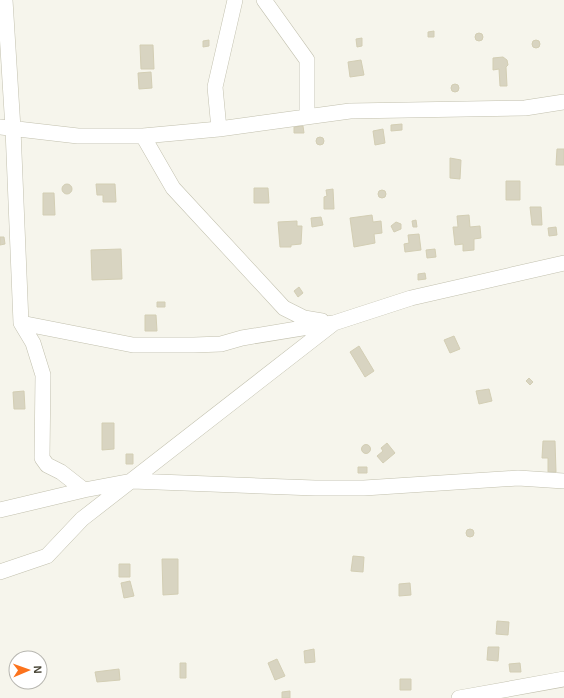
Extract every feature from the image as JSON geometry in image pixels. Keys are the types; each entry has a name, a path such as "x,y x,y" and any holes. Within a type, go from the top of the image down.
{"street":[{"path":"5,0 7,128 21,323 33,343 43,375 42,458 47,465 61,472 84,490"},
{"path":"219,130 215,86 236,0"},
{"path":"264,0 307,60 307,117"},
{"path":"7,128 78,136 143,136 219,130 350,111 525,108 564,102"},
{"path":"143,136 173,188 284,308 304,318 334,323"},
{"path":"21,323 133,345 221,344 242,338 334,323 411,298 564,263"},
{"path":"0,572 47,556 82,519 334,323"},
{"path":"0,510 84,490 132,481 322,488 364,488 518,478 564,481"},
{"path":"459,698 564,679"}],"building":[{"path":"434,31 434,37 428,37 428,32"},
{"path":"477,33 481,33 483,37 481,41 477,41 475,39 475,35"},
{"path":"362,38 362,46 357,47 356,39"},
{"path":"209,40 209,46 203,47 203,41"},
{"path":"534,40 538,40 540,44 538,48 534,48 532,46 532,42"},
{"path":"140,45 153,45 154,69 141,69"},
{"path":"503,57 507,60 508,65 506,67 507,86 500,86 499,69 493,70 493,58"},
{"path":"361,60 364,75 350,77 348,62"},
{"path":"151,72 152,88 139,89 138,73"},
{"path":"453,84 457,84 459,88 457,92 453,92 451,90 451,86"},
{"path":"402,124 402,130 391,131 391,125"},
{"path":"303,126 304,133 294,133 294,127"},
{"path":"383,129 385,143 375,145 373,131"},
{"path":"318,137 322,137 324,141 322,145 318,145 316,143 316,139"},
{"path":"557,149 564,149 564,165 556,165"},
{"path":"450,158 461,160 460,179 450,178"},
{"path":"506,181 520,181 520,200 506,200"},
{"path":"65,184 69,184 72,189 69,194 65,194 62,191 62,187"},
{"path":"96,184 115,184 116,202 103,202 103,195 97,195"},
{"path":"254,188 268,188 269,203 254,203"},
{"path":"333,189 334,209 324,209 324,197 327,196 326,190"},
{"path":"380,190 384,190 386,194 384,198 380,198 378,196 378,192"},
{"path":"43,193 54,193 55,215 43,215"},
{"path":"530,207 541,207 542,225 532,225"},
{"path":"372,215 373,222 381,221 382,233 374,234 375,243 354,247 350,218"},
{"path":"469,215 470,227 480,226 481,238 474,239 474,250 463,251 463,244 455,245 453,227 458,227 457,216"},
{"path":"321,217 323,225 312,227 311,218"},
{"path":"416,220 417,227 413,227 412,221"},
{"path":"297,221 297,226 302,226 301,244 291,245 291,247 280,247 278,222"},
{"path":"396,222 401,224 401,229 394,232 391,226"},
{"path":"556,227 557,235 549,236 548,228"},
{"path":"419,234 421,250 405,252 404,244 409,243 408,235"},
{"path":"0,237 4,237 5,244 0,245"},
{"path":"121,249 122,279 92,280 91,250"},
{"path":"435,249 436,257 427,258 426,250"},
{"path":"425,273 426,279 418,280 418,274"},
{"path":"299,287 303,293 298,297 294,291"},
{"path":"157,302 165,302 165,307 157,307"},
{"path":"145,315 156,315 157,331 145,331"},
{"path":"454,336 460,349 450,353 444,340"},
{"path":"359,346 374,371 365,377 350,352"},
{"path":"529,378 533,382 530,385 526,381"},
{"path":"489,389 492,401 479,404 476,391"},
{"path":"24,391 25,409 14,409 13,392"},
{"path":"102,423 114,423 114,449 102,450"},
{"path":"543,441 555,441 556,472 548,472 548,458 542,458"},
{"path":"387,443 395,453 383,463 377,456 383,451 381,448"},
{"path":"366,444 371,449 366,454 361,449"},
{"path":"126,454 133,454 133,464 126,464"},
{"path":"358,467 367,467 367,473 358,473"},
{"path":"468,529 472,529 474,533 472,537 468,537 466,535 466,531"},
{"path":"353,556 364,557 363,572 351,571"},
{"path":"162,559 178,559 178,594 163,595"},
{"path":"119,564 130,564 130,577 119,577"},
{"path":"130,581 134,596 124,598 121,583"},
{"path":"410,583 411,595 399,596 399,584"},
{"path":"497,621 509,622 508,635 496,634"},
{"path":"488,647 499,647 498,661 487,660"},
{"path":"314,649 315,662 305,663 304,651"},
{"path":"277,659 285,676 275,680 268,663"},
{"path":"180,663 186,663 186,678 180,678"},
{"path":"520,663 521,672 510,672 509,664"},
{"path":"119,669 120,680 97,682 95,672"},
{"path":"400,679 411,679 411,690 400,690"},
{"path":"290,691 290,698 282,698 282,692"}]}
